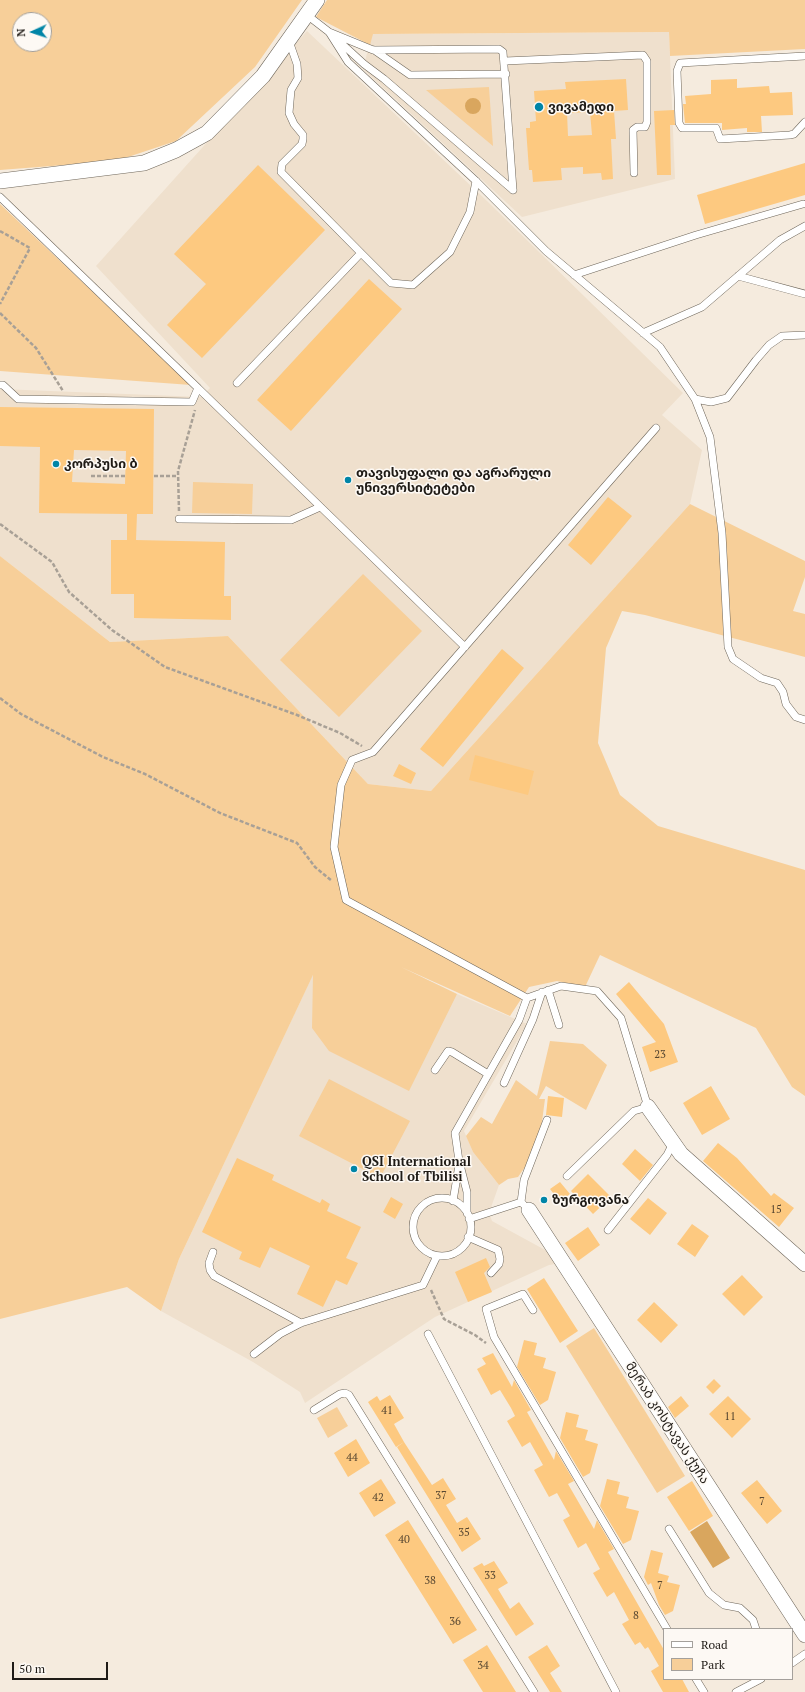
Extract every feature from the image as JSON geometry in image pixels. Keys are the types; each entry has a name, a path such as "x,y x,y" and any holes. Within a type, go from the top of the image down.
{"street":[{"path":"0,181 144,163 176,150 207,133 263,76 317,0"},
{"path":"648,1107 681,1154 805,1264"},
{"name":"მერაბ კოსტავას ქუჩა","path":"525,1206 805,1636"}],"lane":[{"path":"307,16 329,32 364,64 384,79 513,190 504,52 499,49 373,50"},
{"path":"329,32 373,50 410,75 506,74"},
{"path":"329,32 348,62 476,181 546,251 660,348 695,399 710,437 722,533 728,647 733,660 761,678 777,684 783,692 786,704 796,717 805,720"},
{"path":"289,40 297,64 298,78 291,90 289,113 304,139 302,144 282,164 281,172 391,283 413,285 450,252 470,212 476,181"},
{"path":"505,61 643,55 647,61 647,122 645,127 637,127 633,130 634,173"},
{"path":"805,56 680,63 676,71 679,123 682,128 716,128 720,139 793,135 805,122"},
{"path":"0,197 464,648"},
{"path":"574,275 696,235 803,204"},
{"path":"643,334 702,307 780,240 805,226"},
{"path":"237,383 361,253"},
{"path":"738,276 805,294"},
{"path":"695,399 711,402 727,398 769,345 782,336 805,335"},
{"path":"0,385 3,385 18,399 192,402 198,388"},
{"path":"527,998 346,900 334,847 341,785 352,760 373,752 656,428"},
{"path":"179,519 291,520 320,507"},
{"path":"468,1216 459,1204 453,1200 436,1199 427,1202 418,1211 413,1224 413,1232 421,1248 428,1253 437,1256 448,1256 459,1250 468,1237 470,1231 467,1192 459,1161 456,1133 519,1020 527,998 561,986 596,991 621,1018 648,1107 634,1111 568,1176"},
{"path":"545,991 559,1025"},
{"path":"504,1084 545,991"},
{"path":"435,1070 448,1051 488,1074"},
{"path":"468,1216 525,1206 524,1180 547,1120"},
{"path":"608,1230 667,1155 673,1143"},
{"path":"453,1200 459,1161"},
{"path":"468,1237 498,1250 500,1259 491,1273"},
{"path":"213,1252 209,1263 214,1276 301,1323"},
{"path":"254,1354 280,1334 301,1323 423,1285 437,1256"},
{"path":"533,1310 523,1294 486,1309 494,1337 666,1628"},
{"path":"428,1334 616,1692"},
{"path":"314,1410 340,1394 345,1393 349,1395 534,1692"},
{"path":"669,1529 709,1593 724,1605 740,1608 753,1620 756,1628"},
{"path":"793,1662 805,1654"},
{"path":"697,1680 704,1692"},
{"path":"736,1692 759,1680"}],"path":[{"path":"0,231 30,248 0,304"},
{"path":"0,313 36,348 69,400"},
{"path":"179,519 178,476 198,399 198,388"},
{"path":"91,476 125,476"},
{"path":"154,476 178,476"},
{"path":"0,524 52,562 69,592 112,630 165,667 297,715 340,733 373,752"},
{"path":"0,698 21,714 103,757 145,774 220,813 296,843 315,867 334,883 346,900"},
{"path":"423,1285 432,1290 444,1319 475,1335 489,1345 502,1349"}],"shaded area":[{"name":"თავისუფალი და აგრარული უნივერსიტეტები","path":"307,31 487,201 683,393 662,415 702,450 690,504 431,791 368,784 228,636 110,642 0,556 0,389 201,397 210,388 96,266"},
{"name":"ვივამედი","path":"669,32 675,179 522,217 363,69 372,34"},
{"path":"473,98 479,100 481,106 479,112 473,114 467,112 465,106 467,100"},
{"name":"QSI International School of Tbilisi","path":"347,942 457,994 527,1024 464,1131 473,1152 499,1185 489,1213 492,1221 547,1251 556,1264 549,1265 435,1317 305,1403 300,1392 253,1362 161,1311 179,1259 326,947"},
{"path":"707,1521 730,1558 713,1568 690,1532"}],"green space":[{"path":"0,0 302,0 255,67 176,141 116,161 0,170"},
{"path":"327,0 805,0 805,49 670,56 669,32 373,34 370,45 316,17"},
{"path":"489,87 493,146 426,90"},
{"path":"0,204 191,385 0,371"},
{"path":"193,482 253,484 252,514 192,513"},
{"path":"690,504 805,561 805,577 793,611 805,614 805,657 645,615 622,611 606,648 598,743 620,795 658,826 805,870 805,1096 792,1087 756,1028 600,955 585,987 557,981 529,987 510,1016 401,967 457,994 409,1091 329,1051 312,1028 313,975 179,1259 161,1311 127,1287 0,1319 0,556 110,642 228,636 368,784 431,791"},
{"path":"363,574 422,631 339,717 280,660"},
{"path":"550,1041 583,1044 607,1065 586,1110 546,1086 539,1099 545,1099 541,1129 530,1160 518,1177 508,1179 499,1185 473,1152 466,1136 481,1117 492,1124 516,1080 537,1096"},
{"path":"329,1079 410,1121 380,1178 299,1136"},
{"path":"594,1328 685,1476 657,1493 566,1346"},
{"path":"337,1407 348,1426 328,1438 317,1418"}],"building":[{"path":"626,79 628,110 614,111 616,139 611,139 613,179 602,180 601,173 583,174 583,167 561,168 562,180 533,182 532,170 529,170 526,128 530,128 530,122 536,121 534,91 566,89 565,82","holes":["590,112 592,135 568,136 567,113"]},
{"path":"737,79 737,88 769,86 770,93 792,92 793,115 761,116 762,132 747,132 747,128 722,130 722,123 685,123 683,104 686,104 685,96 711,94 711,80"},
{"path":"674,110 675,125 670,125 671,175 657,175 654,111"},
{"path":"805,163 805,195 705,224 697,195"},
{"path":"258,165 325,230 202,358 167,325 206,284 174,254"},
{"path":"369,279 402,309 291,431 257,400"},
{"path":"0,407 154,409 153,514 137,514 136,540 225,542 224,596 231,596 231,620 134,618 134,594 111,594 111,540 127,540 127,514 39,513 40,447 0,446","holes":["74,450 126,451 125,484 72,482"]},
{"path":"608,497 632,516 591,565 568,545"},
{"path":"502,649 524,668 443,767 420,749"},
{"path":"475,755 534,771 528,795 469,780"},
{"path":"399,764 416,773 411,784 393,776"},
{"path":"629,982 664,1024 678,1062 650,1072 642,1047 656,1042 616,994"},
{"path":"711,1086 730,1119 702,1135 683,1103"},
{"path":"548,1096 564,1098 562,1117 546,1115"},
{"path":"718,1143 737,1158 771,1196 774,1193 794,1208 779,1227 703,1161"},
{"path":"635,1149 653,1165 640,1181 622,1164"},
{"path":"237,1158 274,1175 272,1180 320,1203 322,1199 330,1204 327,1211 361,1227 346,1258 358,1263 347,1285 336,1280 323,1307 297,1294 310,1266 270,1247 260,1268 239,1259 242,1252 202,1232"},
{"path":"588,1174 611,1197 593,1214 571,1191"},
{"path":"560,1182 570,1194 560,1202 550,1189"},
{"path":"391,1197 403,1204 395,1219 383,1212"},
{"path":"648,1198 667,1213 650,1235 630,1219"},
{"path":"692,1224 709,1236 695,1257 677,1244"},
{"path":"588,1227 600,1245 578,1261 565,1243"},
{"path":"486,1258 490,1267 484,1273 492,1292 468,1302 455,1272"},
{"path":"742,1275 763,1297 744,1316 722,1294"},
{"path":"544,1278 578,1331 560,1343 527,1289"},
{"path":"654,1302 678,1325 661,1343 637,1320"},
{"path":"524,1340 537,1343 534,1355 546,1358 543,1368 556,1372 548,1400 540,1405 517,1367"},
{"path":"493,1353 512,1387 514,1380 531,1410 527,1412 554,1460 556,1451 574,1481 568,1484 594,1529 597,1520 614,1549 608,1552 663,1648 663,1680 683,1680 689,1692 663,1692 651,1671 659,1666 648,1647 645,1649 640,1642 635,1645 622,1624 629,1620 614,1592 607,1597 593,1573 600,1569 586,1543 578,1548 563,1520 570,1516 557,1493 549,1497 534,1470 543,1465 530,1442 522,1447 507,1421 515,1416 511,1408 500,1390 491,1395 477,1369 486,1364 482,1358"},
{"path":"714,1379 721,1386 713,1394 706,1387"},
{"path":"390,1395 404,1418 394,1424 404,1442 396,1447 368,1402 377,1396 380,1401"},
{"path":"681,1396 689,1406 675,1418 668,1407"},
{"path":"728,1396 751,1419 732,1438 709,1414"},
{"path":"566,1412 579,1415 576,1427 588,1430 585,1440 598,1444 590,1473 583,1477 560,1438"},
{"path":"356,1439 370,1463 348,1477 334,1453"},
{"path":"404,1442 432,1485 443,1478 456,1499 446,1505 457,1523 467,1517 481,1539 462,1552 397,1447"},
{"path":"381,1479 396,1503 374,1517 359,1493"},
{"path":"607,1479 620,1482 617,1494 629,1497 626,1508 639,1511 631,1540 623,1544 600,1506"},
{"path":"757,1480 782,1511 767,1524 741,1493"},
{"path":"692,1481 713,1516 689,1531 667,1497"},
{"path":"408,1520 477,1630 453,1644 385,1535"},
{"path":"651,1550 663,1553 658,1573 669,1576 667,1582 680,1585 673,1611 665,1615 659,1605 651,1583 648,1585 644,1577"},
{"path":"494,1561 508,1583 498,1589 510,1609 519,1602 534,1624 516,1636 473,1568 482,1563 484,1566"},
{"path":"487,1645 516,1692 483,1692 463,1660"},
{"path":"547,1645 560,1666 550,1673 562,1692 550,1692 528,1657"}],"place":[{"name":"ვივამედი","path":"539,107"},
{"name":"კორპუსი ბ","path":"56,464"},
{"name":"თავისუფალი და აგრარული უნივერსიტეტები","path":"348,480"},
{"name":"QSI International School of Tbilisi","path":"354,1169"},
{"name":"ზურგოვანა","path":"544,1200"}]}
